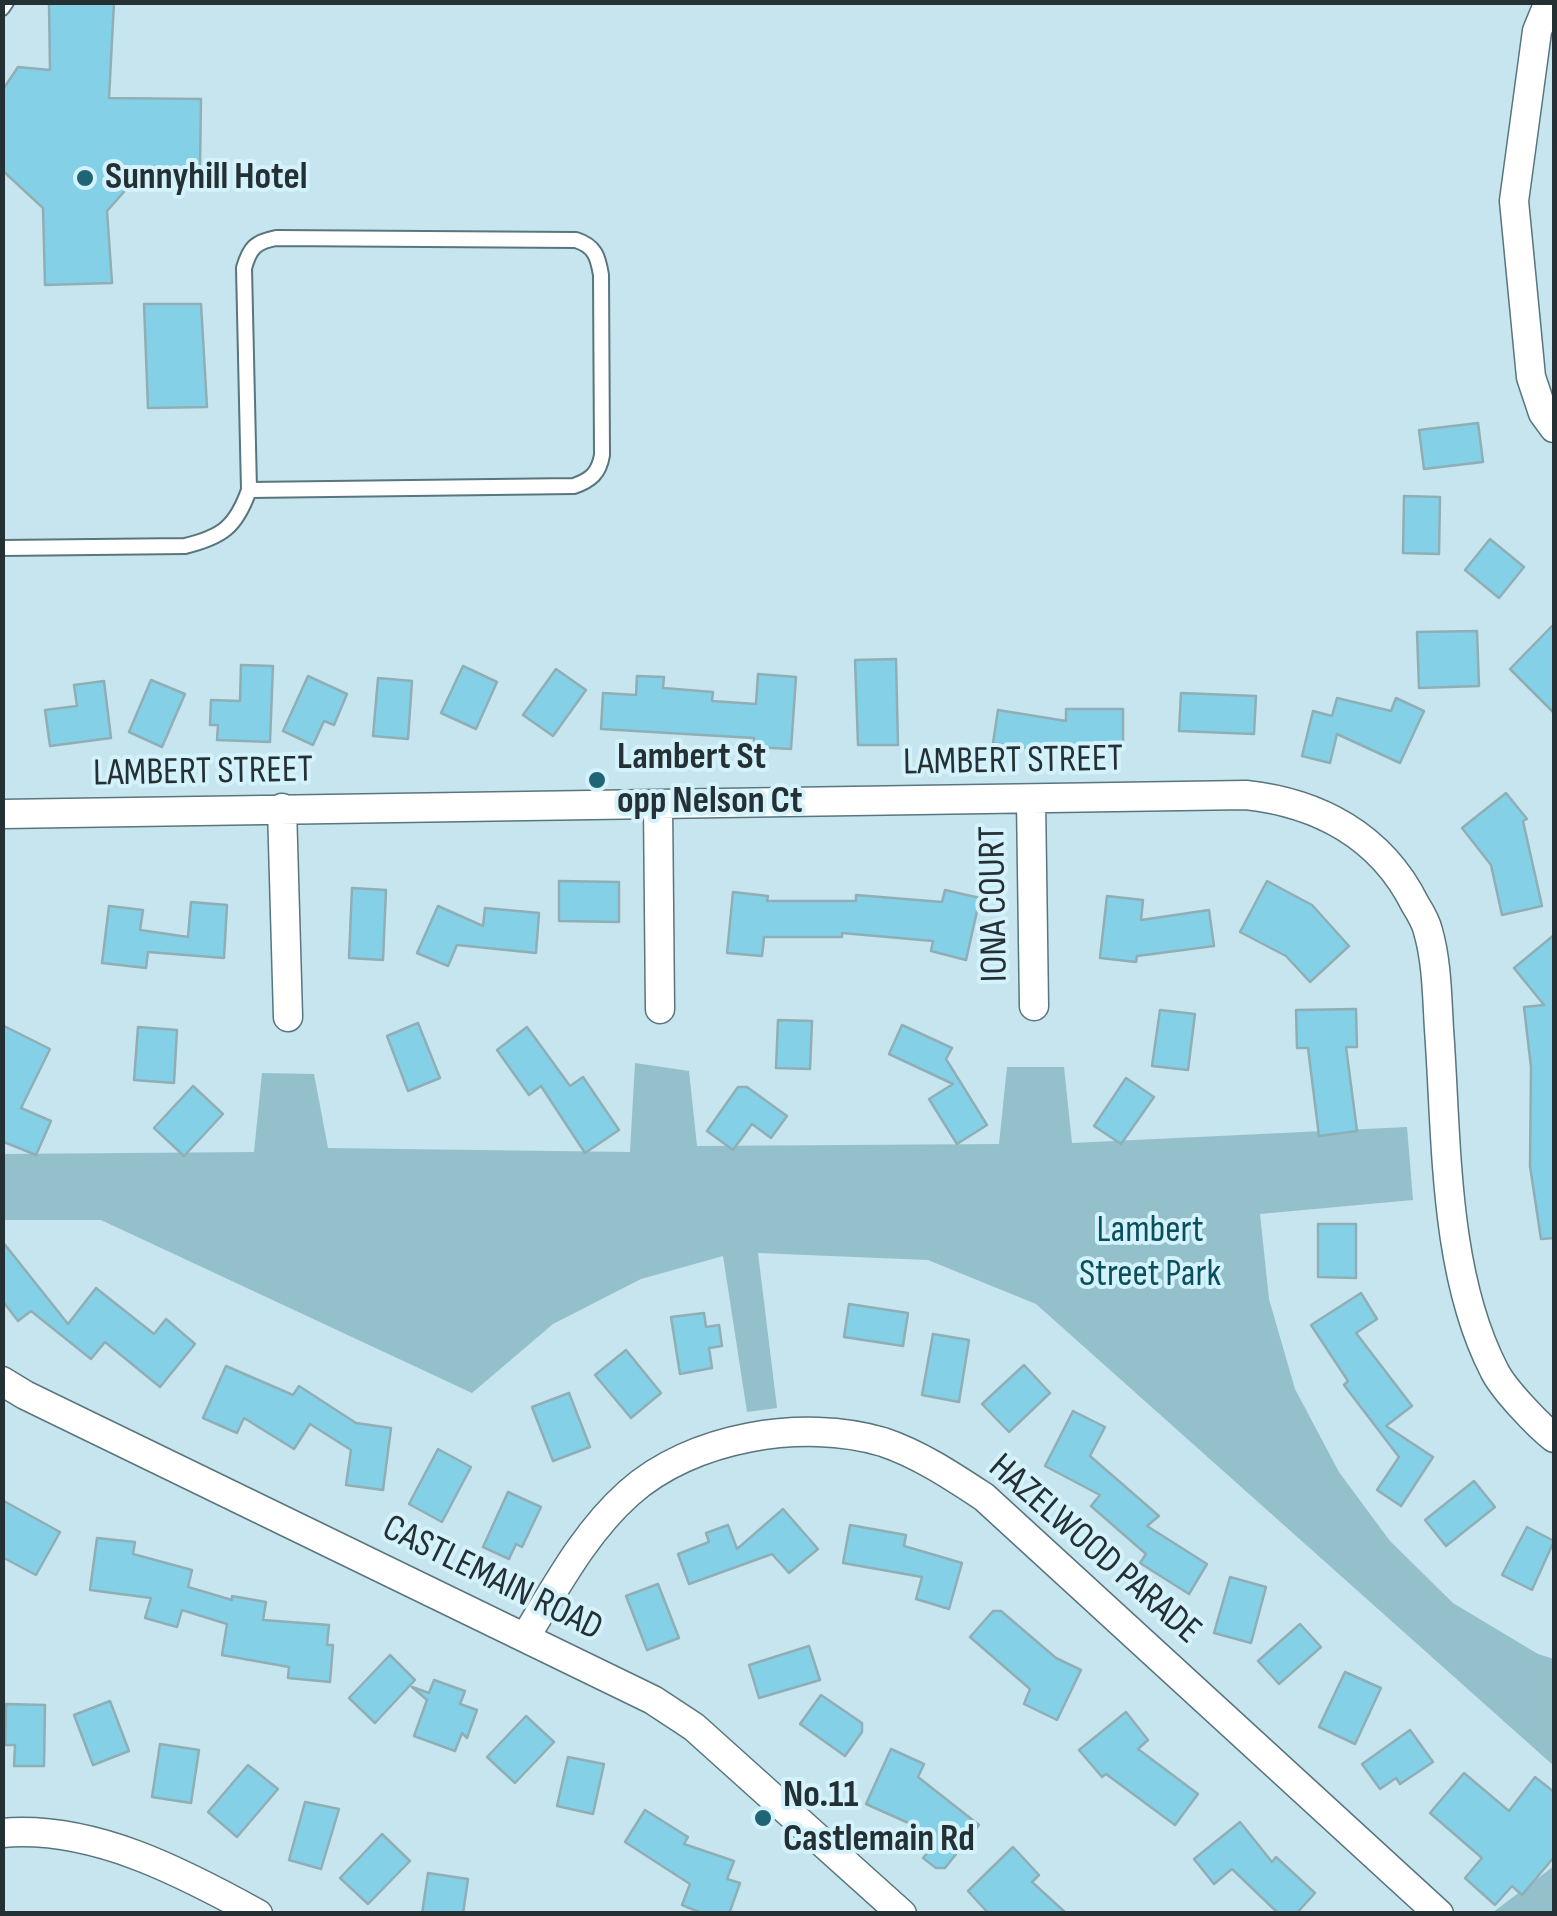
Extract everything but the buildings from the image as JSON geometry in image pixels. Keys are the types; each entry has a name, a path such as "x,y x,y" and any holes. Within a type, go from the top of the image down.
{"street":[{"path":"1549,2 1537,31 1514,201 1531,377 1543,413 1554,428"},
{"name":"LAMBERT STREET","path":"2,814 1246,795 1279,798 1334,818 1378,849 1406,886 1428,929 1436,984 1454,1220 1468,1308 1496,1374 1554,1438"},
{"name":"IONA COURT","path":"1030,800 1034,1006"},
{"path":"658,805 660,1010"},
{"path":"282,808 288,1018"},
{"name":"CASTLEMAIN ROAD","path":"2,1381 654,1700 694,1727 902,1914"},
{"name":"HAZELWOOD PARADE","path":"526,1636 596,1528 630,1492 672,1466 762,1433 822,1432 882,1442 939,1468 984,1497 1439,1914"},
{"path":"2,1833 50,1833 111,1848 186,1877 258,1914"}],"lane":[{"path":"2,548 185,546 210,540 228,529 242,511 249,490 244,268 248,252 257,242 276,238 576,240 596,252 601,275 602,455 600,467 584,482 574,486 249,490"}],"green space":[{"name":"Lambert Street Park","path":"635,1063 689,1071 697,1146 999,1144 1007,1067 1064,1067 1072,1143 1407,1127 1413,1200 1260,1214 1269,1299 1295,1389 1339,1472 1390,1541 1453,1603 1538,1654 1554,1659 1554,1766 1036,1304 928,1260 758,1253 777,1408 747,1412 723,1256 641,1279 553,1324 472,1393 101,1220 3,1220 2,1154 254,1152 262,1073 314,1074 328,1148 630,1152"},
{"path":"1554,1866 1554,1913 1492,1913"}],"place":[{"name":"Sunnyhill Hotel","path":"85,178"},
{"name":"Lambert St opp Nelson Ct","path":"597,780"},
{"name":"No.11 Castlemain Rd","path":"763,1818"}]}
